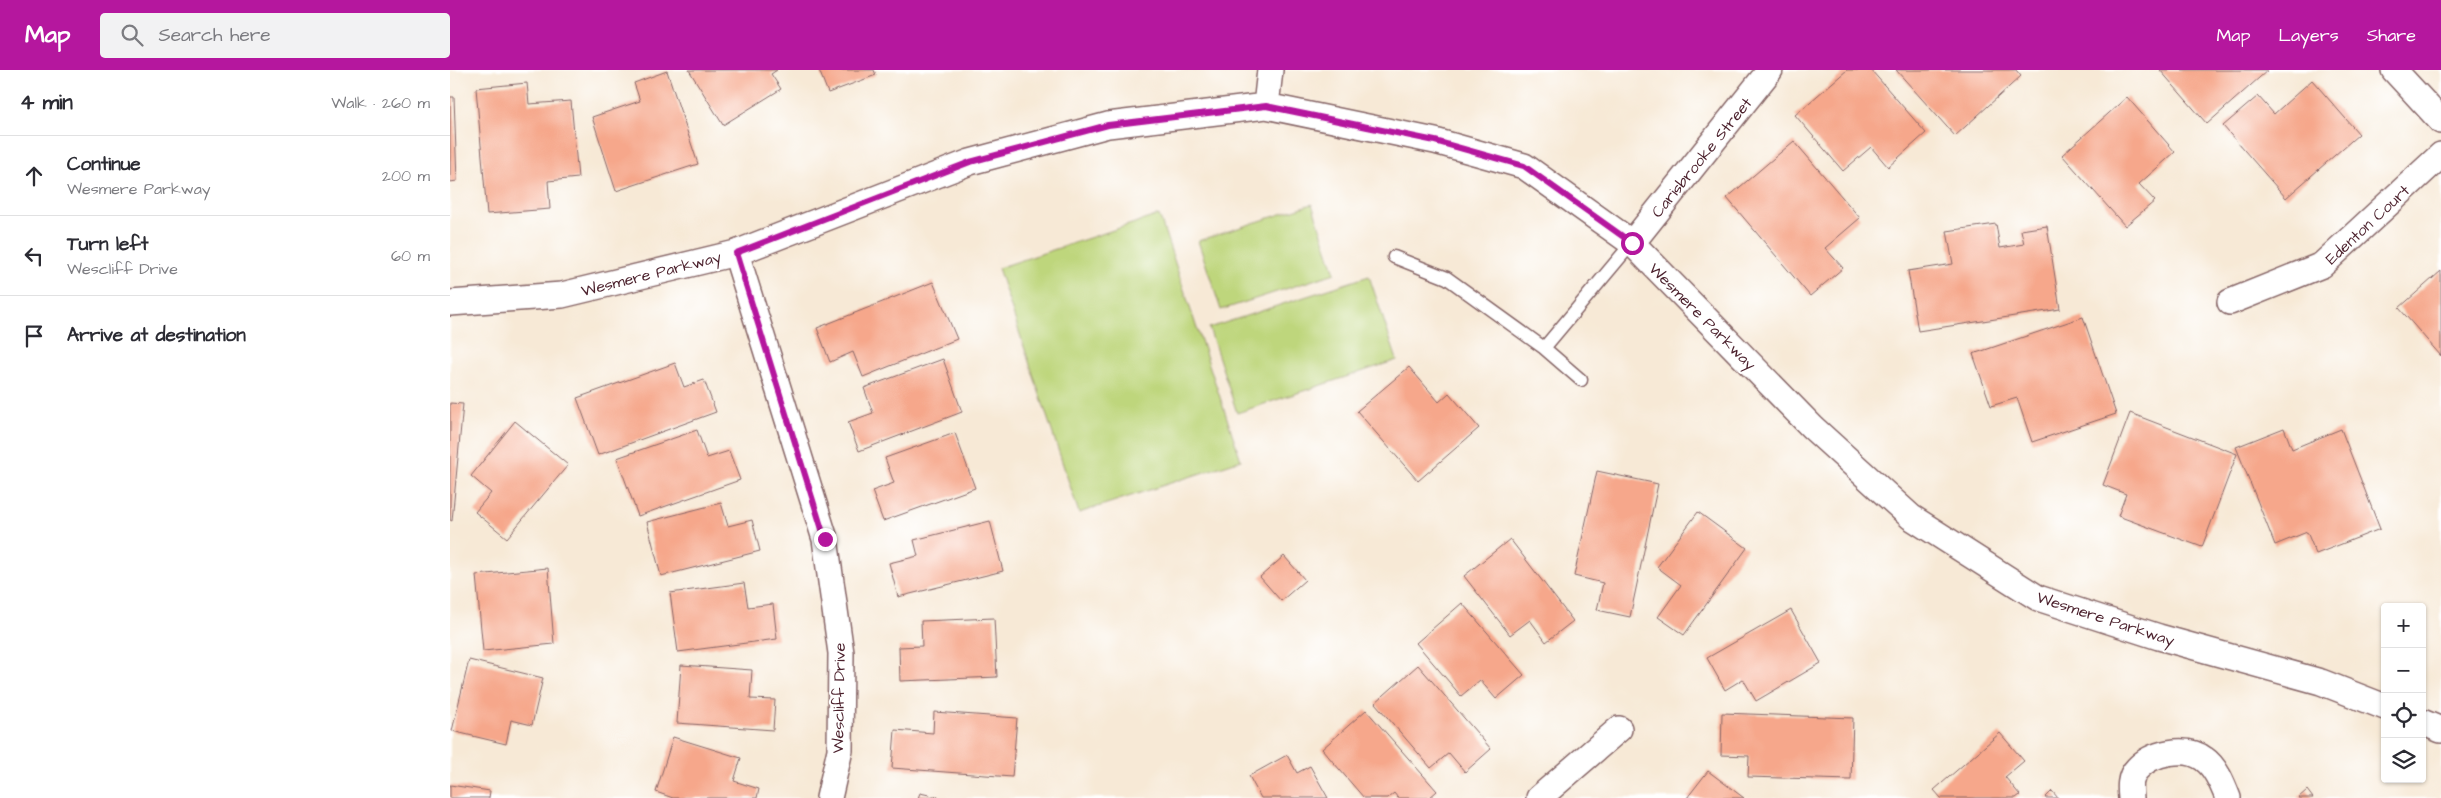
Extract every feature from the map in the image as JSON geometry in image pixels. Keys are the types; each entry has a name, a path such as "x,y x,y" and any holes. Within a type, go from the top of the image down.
{"street":[{"path":"1266,106 1270,70"},
{"name":"Carisbrooke Street","path":"1632,243 1770,70"},
{"path":"2394,70 2441,121"},
{"name":"Wesmere Parkway","path":"450,302 562,295 736,253 970,162 1108,125 1266,106 1435,141 1524,166 1632,243 1812,427 1911,517 2038,598 2159,637 2321,682 2381,705"},
{"name":"Edenton Court","path":"2230,302 2322,265 2441,156"},
{"name":"Wescliff Drive","path":"736,253 825,539 841,653 840,750 829,798"},
{"path":"2426,724 2441,730"},
{"path":"1540,798 1619,729"},
{"path":"2131,798 2130,783 2136,769 2157,756 2178,751 2204,758 2221,780 2228,798"}],"lane":[{"path":"1544,348 1632,243"},
{"path":"1394,257 1447,278 1544,348 1582,380"}],"green space":[{"path":"1312,204 1335,273 1221,310 1198,241"},
{"path":"1159,215 1241,460 1079,513 998,268"},
{"path":"1369,276 1397,360 1237,413 1209,328"}],"building":[{"path":"689,70 777,70 771,74 781,89 723,125"},
{"path":"819,70 874,70 876,75 828,93"},
{"path":"1847,70 1871,70 1926,133 1888,167 1871,147 1843,171 1795,115"},
{"path":"1896,70 2016,70 2021,76 1955,136"},
{"path":"2160,70 2268,70 2207,124"},
{"path":"667,71 698,164 616,191 592,117 640,101 634,83"},
{"path":"2312,80 2359,134 2286,198 2223,126 2258,96 2274,114"},
{"path":"527,83 529,104 571,101 578,178 548,181 550,209 487,214 476,88"},
{"path":"450,97 454,97 457,181 450,182"},
{"path":"2127,97 2175,152 2139,184 2155,201 2125,226 2062,155"},
{"path":"1794,141 1860,218 1825,248 1843,268 1810,296 1727,198"},
{"path":"1996,224 2000,248 2024,244 2021,230 2047,226 2060,309 1918,331 1908,271 1953,264 1947,231"},
{"path":"2441,271 2441,356 2399,308"},
{"path":"933,282 957,339 863,377 853,352 830,362 817,328"},
{"path":"2083,317 2116,414 2032,442 2017,398 1991,406 1973,354"},
{"path":"943,359 962,412 859,451 848,422 873,413 864,388"},
{"path":"675,363 684,387 704,380 716,412 598,455 577,398"},
{"path":"1409,367 1439,402 1449,393 1479,428 1418,481 1357,411"},
{"path":"450,403 463,404 452,521 450,520"},
{"path":"2130,413 2237,454 2202,547 2118,516 2126,494 2103,485"},
{"path":"515,421 568,465 507,538 475,512 491,493 471,476"},
{"path":"2284,428 2292,449 2341,429 2380,529 2316,554 2307,532 2275,545 2236,447"},
{"path":"697,430 707,458 729,451 740,480 638,516 617,458"},
{"path":"955,433 975,488 883,521 872,491 894,483 885,458"},
{"path":"1597,471 1658,484 1630,617 1597,610 1603,583 1574,576"},
{"path":"721,503 728,526 752,520 760,551 661,576 647,522"},
{"path":"1698,512 1747,548 1684,635 1658,617 1681,585 1657,567"},
{"path":"990,521 1003,571 898,597 889,563 918,556 914,540"},
{"path":"1510,539 1573,621 1546,642 1530,620 1510,635 1464,576"},
{"path":"1284,556 1305,580 1281,601 1260,577"},
{"path":"548,568 554,644 483,651 476,575"},
{"path":"744,583 748,607 773,604 777,639 678,652 670,593"},
{"path":"1462,603 1524,675 1496,699 1480,680 1461,696 1416,643"},
{"path":"1791,610 1821,663 1756,701 1743,679 1725,690 1707,658"},
{"path":"994,618 997,677 900,681 899,647 922,646 921,621"},
{"path":"469,660 543,678 532,725 511,720 506,744 452,731"},
{"path":"681,665 752,670 750,699 775,700 773,730 677,723"},
{"path":"1418,665 1491,749 1465,772 1449,753 1431,768 1375,703"},
{"path":"1366,710 1437,791 1429,798 1398,798 1394,793 1388,798 1364,798 1322,749"},
{"path":"934,712 1017,718 1012,777 892,768 895,730 933,733"},
{"path":"1722,713 1853,718 1851,780 1748,777 1749,756 1721,755"},
{"path":"2000,733 2024,761 2005,777 2020,795 2016,798 1941,798 1934,790"},
{"path":"673,737 741,758 734,781 759,789 757,798 673,798 656,792"},
{"path":"1287,755 1297,773 1310,766 1328,798 1261,798 1249,776"},
{"path":"1708,771 1744,798 1687,798"},
{"path":"450,785 490,791 489,798 450,798"},
{"path":"2307,790 2313,798 2298,798"},
{"path":"2052,791 2058,798 2045,798"},
{"path":"920,793 938,797 938,798 918,798"}],"route":[{"path":"825,539 736,253 970,162 1108,125 1266,106 1435,141 1524,166 1632,243"}]}
